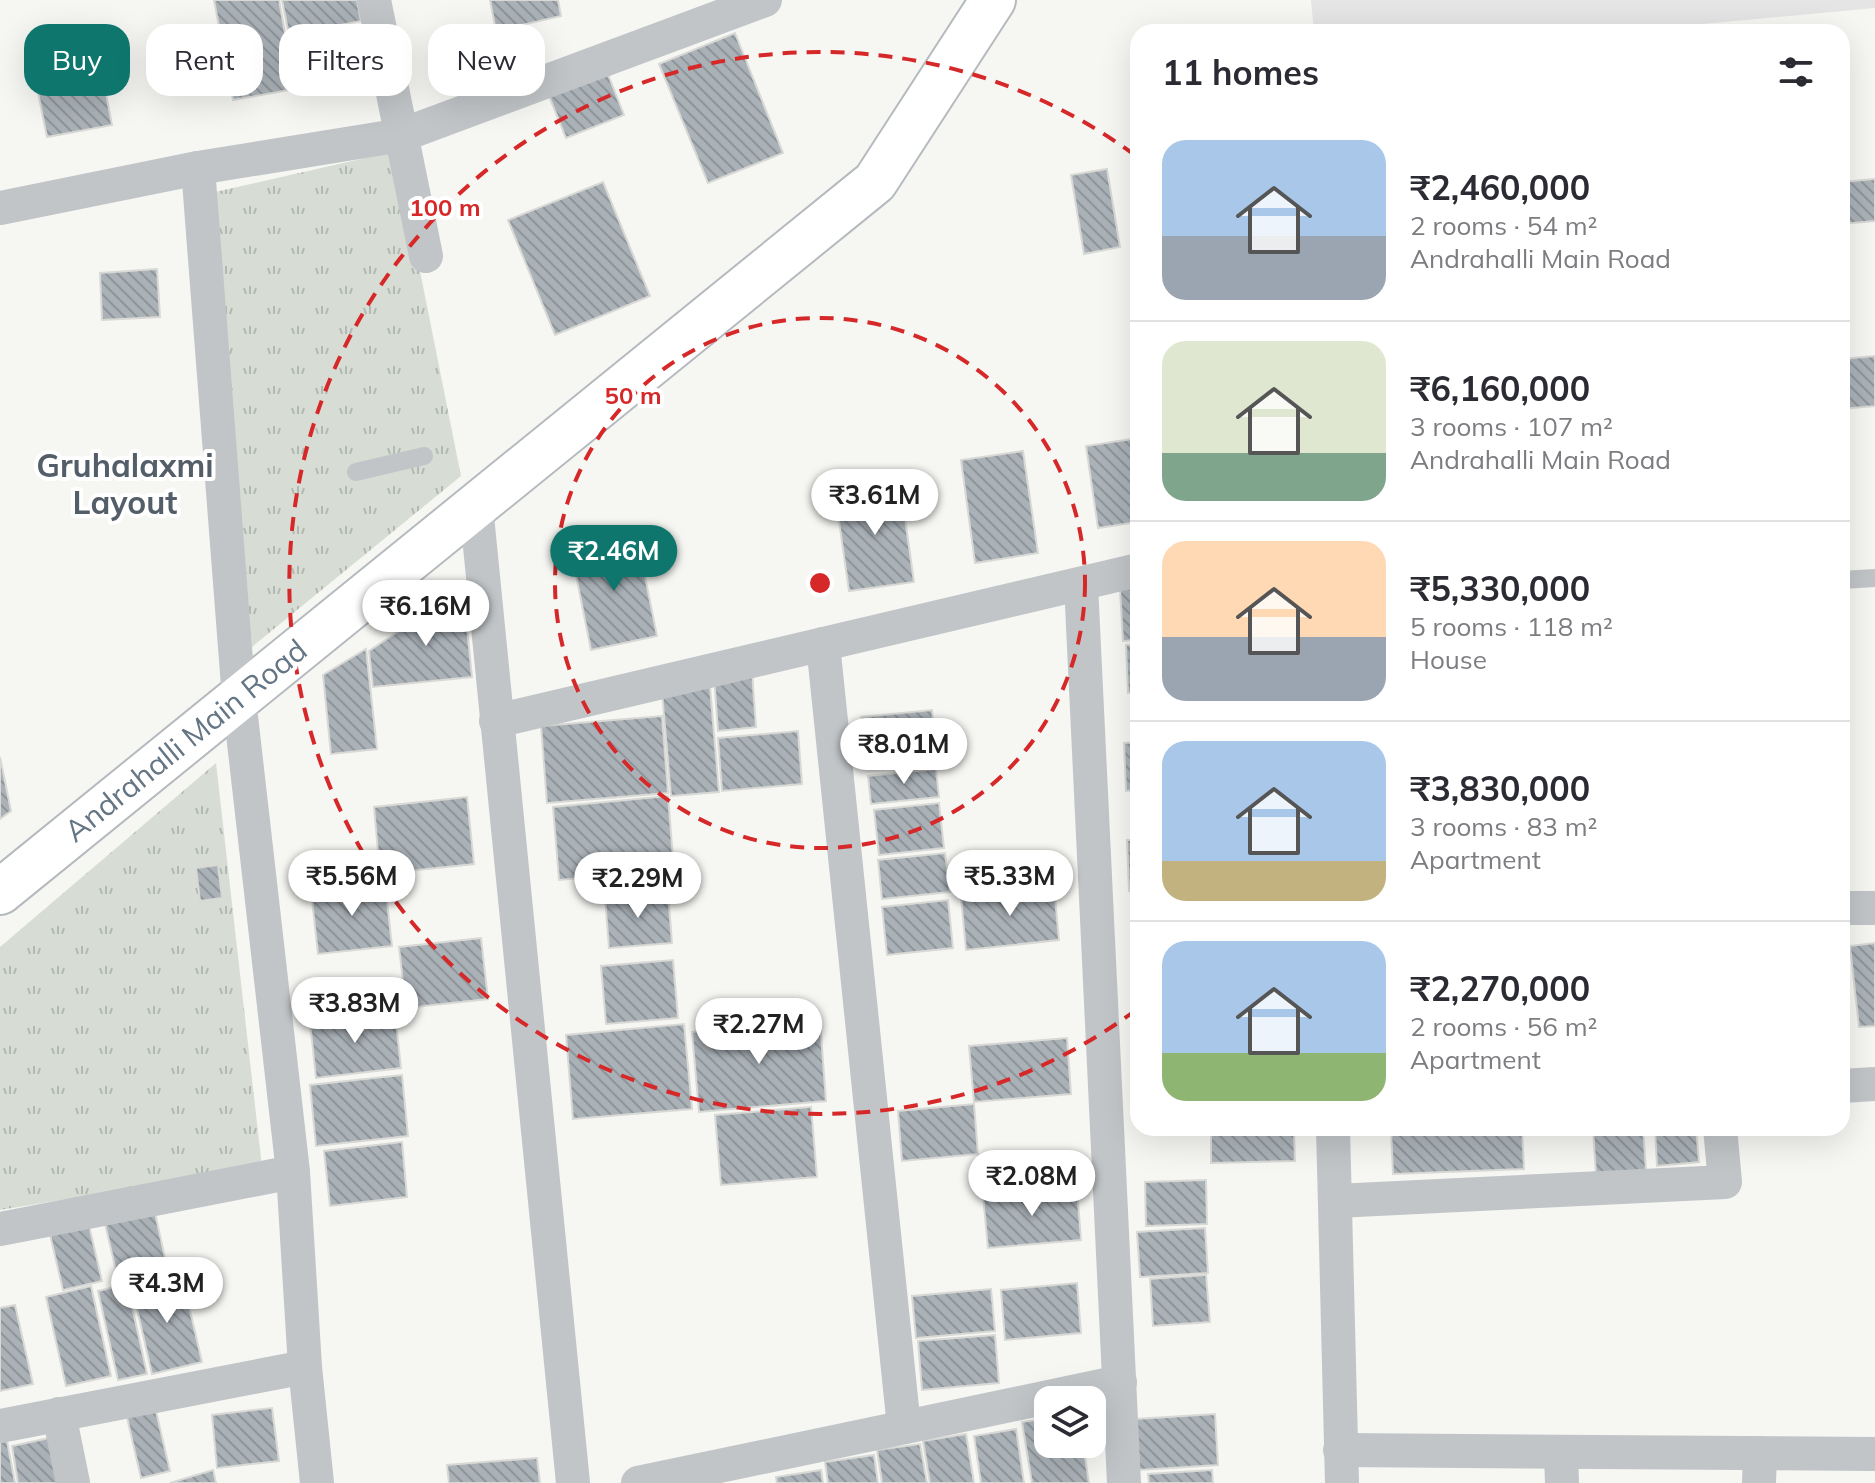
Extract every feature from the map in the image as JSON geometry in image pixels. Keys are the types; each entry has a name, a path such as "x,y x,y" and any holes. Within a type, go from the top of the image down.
{"main road":[{"name":"Andrahalli Main Road","path":"0,892 875,182 993,0"}],"street":[{"path":"374,0 426,256"},
{"path":"0,208 198,168 402,135 765,0"},
{"path":"198,168 239,699 293,1172 305,1367 317,1483"},
{"path":"476,506 573,1483"},
{"path":"496,721 1130,572"},
{"path":"1081,584 1124,1483"},
{"path":"823,644 904,1427"},
{"path":"1850,908 1875,908"},
{"path":"1850,1086 1875,1084"},
{"path":"1333,1136 1341,1467 1760,1468 1875,1454"},
{"path":"1336,1201 1725,1182 1721,1136"},
{"path":"0,1229 293,1172"},
{"path":"0,1426 305,1367"},
{"path":"638,1483 1120,1382"},
{"path":"59,1414 73,1483"}],"lane":[{"path":"356,472 424,456"},
{"path":"1850,580 1875,578"}],"shaded area":[{"path":"1311,0 1875,0 1875,8 1702,24 1313,24"}],"green space":[{"path":"396,151 461,476 252,647 215,192"},
{"path":"216,763 262,1167 0,1210 0,947"}],"building":[{"path":"214,0 279,0 283,24 279,24 279,92 263,95 263,24 219,24"},
{"path":"282,0 357,0 361,21 346,24 287,24"},
{"path":"490,0 558,0 561,16 526,24 495,24"},
{"path":"735,33 783,153 708,183 659,64"},
{"path":"607,72 624,115 566,138 549,96"},
{"path":"39,96 106,96 112,125 47,137"},
{"path":"232,96 256,96 233,100"},
{"path":"1107,169 1120,247 1084,254 1071,175"},
{"path":"1875,179 1875,221 1850,223 1850,181"},
{"path":"603,182 650,296 555,335 508,220"},
{"path":"157,269 160,317 102,320 100,273"},
{"path":"1875,356 1875,406 1850,408 1850,358"},
{"path":"1130,439 1130,523 1098,528 1086,446"},
{"path":"1023,451 1038,553 975,563 961,460"},
{"path":"900,483 914,582 849,591 835,493"},
{"path":"637,537 657,636 591,650 571,550"},
{"path":"463,588 472,677 373,687 369,651"},
{"path":"1130,588 1130,641 1123,641 1120,589"},
{"path":"1126,645 1130,645 1128,693"},
{"path":"366,649 377,749 331,754 323,675"},
{"path":"752,672 756,727 718,731 714,676"},
{"path":"710,687 719,792 671,796 662,692"},
{"path":"932,710 937,757 866,765 861,717"},
{"path":"662,716 668,793 547,803 541,726"},
{"path":"798,731 802,784 722,791 718,738"},
{"path":"1124,743 1130,743 1130,791 1126,791"},
{"path":"0,757 11,811 0,819"},
{"path":"936,769 939,797 871,804 868,776"},
{"path":"668,796 674,870 559,880 553,807"},
{"path":"467,797 474,864 380,874 374,807"},
{"path":"939,803 944,848 879,855 874,810"},
{"path":"1127,840 1130,840 1129,891"},
{"path":"945,853 950,892 882,899 878,860"},
{"path":"218,865 222,898 200,901 196,868"},
{"path":"385,883 392,946 318,954 311,891"},
{"path":"1054,887 1059,940 966,950 961,897"},
{"path":"668,893 672,943 609,948 605,898"},
{"path":"948,900 953,948 887,955 882,907"},
{"path":"481,938 488,999 406,1008 399,947"},
{"path":"1875,943 1875,1026 1859,1027 1850,946"},
{"path":"673,960 678,1018 606,1024 601,966"},
{"path":"395,1013 401,1068 316,1078 310,1022"},
{"path":"820,1021 826,1101 699,1112 692,1032"},
{"path":"684,1024 692,1109 573,1119 566,1035"},
{"path":"1067,1038 1071,1094 974,1102 969,1046"},
{"path":"402,1075 408,1136 316,1146 310,1085"},
{"path":"974,1104 978,1154 902,1161 898,1111"},
{"path":"811,1107 817,1177 721,1185 715,1115"},
{"path":"1211,1136 1294,1136 1295,1161 1211,1163"},
{"path":"1391,1136 1522,1136 1524,1169 1393,1174"},
{"path":"1593,1136 1644,1136 1646,1170 1596,1174"},
{"path":"1655,1136 1697,1136 1699,1162 1657,1166"},
{"path":"402,1142 407,1197 330,1206 324,1151"},
{"path":"1206,1180 1207,1224 1146,1226 1145,1182"},
{"path":"1077,1188 1081,1240 988,1248 983,1196"},
{"path":"153,1204 167,1267 118,1279 103,1215"},
{"path":"87,1217 102,1281 63,1290 48,1226"},
{"path":"1205,1228 1208,1273 1140,1277 1137,1232"},
{"path":"1206,1275 1210,1322 1153,1326 1150,1279"},
{"path":"182,1276 202,1362 152,1374 132,1287"},
{"path":"1077,1283 1081,1333 1005,1340 1001,1290"},
{"path":"127,1284 147,1374 118,1380 98,1291"},
{"path":"91,1286 111,1376 66,1386 46,1297"},
{"path":"991,1289 995,1331 916,1338 912,1296"},
{"path":"15,1305 33,1384 0,1391 0,1308"},
{"path":"995,1335 999,1383 922,1390 918,1341"},
{"path":"155,1407 170,1471 141,1478 126,1413"},
{"path":"272,1408 279,1461 217,1468 212,1415"},
{"path":"1215,1414 1218,1465 1139,1470 1136,1419"},
{"path":"1034,1420 1034,1458 1085,1458 1089,1483 1032,1483 1022,1422"},
{"path":"1016,1429 1024,1483 981,1483 974,1436"},
{"path":"966,1434 974,1483 930,1483 923,1441"},
{"path":"54,1437 63,1483 18,1483 12,1446"},
{"path":"7,1441 15,1483 0,1483 0,1442"},
{"path":"920,1444 927,1483 882,1483 877,1450"},
{"path":"874,1455 878,1483 828,1483 825,1462"},
{"path":"537,1458 540,1483 449,1483 447,1465"},
{"path":"213,1470 216,1483 170,1483"},
{"path":"821,1470 823,1483 777,1483 776,1477"},
{"path":"1212,1470 1213,1483 1149,1483 1148,1474"}],"district":[{"name":"Gruhalaxmi Layout","path":"125,484"}]}
